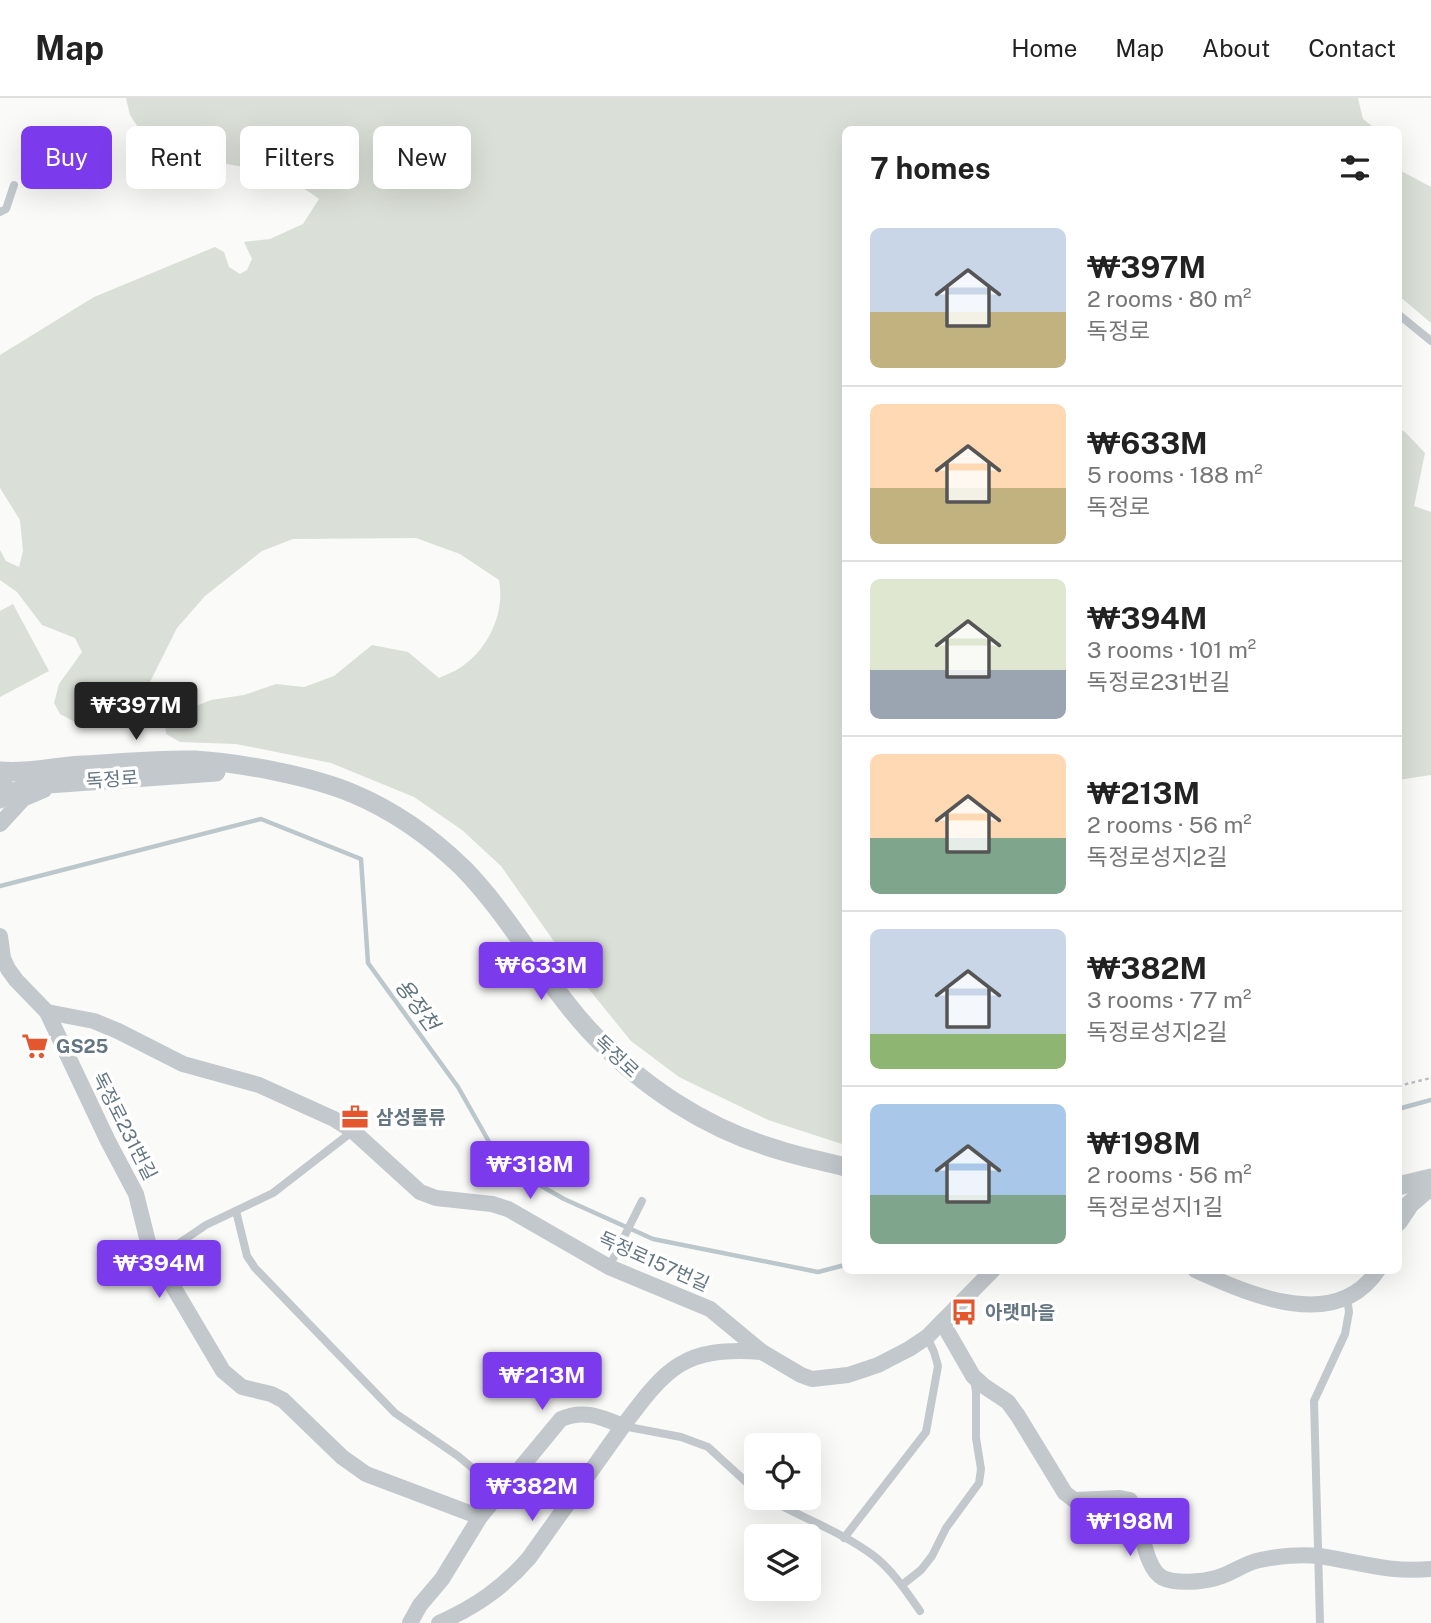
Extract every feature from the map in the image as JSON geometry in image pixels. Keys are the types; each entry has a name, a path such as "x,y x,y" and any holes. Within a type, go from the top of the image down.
{"street":[{"name":"독정로","path":"0,771 175,760 225,763 312,780 354,794 396,816 462,868 491,901 590,1030 653,1088 704,1121 727,1131 778,1150 842,1166"},
{"path":"0,771 4,779 1,798"},
{"name":"독정로","path":"1,798 30,786 72,781 266,771"},
{"path":"0,824 23,799 72,781"},
{"name":"독정로231번길","path":"0,936 3,958 8,969 47,1012 136,1194 149,1246 223,1371 242,1387 283,1400 342,1457 366,1474 480,1517"},
{"name":"독정로157번길","path":"47,1012 94,1021 183,1064 259,1085 334,1119 353,1131 420,1192 436,1198 492,1204 508,1209 609,1267 710,1309 762,1352 800,1376 812,1380 829,1379 878,1365 927,1337 989,1274"},
{"path":"1402,1185 1431,1178"},
{"path":"1402,1216 1410,1204 1431,1186"},
{"path":"1204,1274 1256,1296 1310,1304 1347,1297 1361,1289 1374,1274"},
{"path":"942,1322 973,1376 1008,1402 1065,1493 1074,1500 1130,1500 1136,1510 1150,1563 1157,1574 1164,1578 1177,1581 1215,1578 1262,1559 1317,1556 1383,1569 1431,1569"},
{"path":"439,1623 482,1601 516,1573 653,1386 682,1362 699,1355 717,1352 762,1352"},
{"path":"410,1623 419,1605 442,1579 480,1517 561,1419 572,1414 587,1413 624,1426"}],"lane":[{"path":"0,212 6,209 14,185"},
{"path":"1402,317 1431,341"},
{"path":"156,1259 206,1225 273,1193 353,1131"},
{"path":"609,1267 642,1201"},
{"path":"236,1211 247,1256 255,1268 395,1413 458,1456 500,1491"},
{"path":"1320,1623 1314,1401 1345,1334 1349,1312 1347,1297"},
{"path":"844,1538 926,1432 937,1366 927,1337"},
{"path":"902,1585 921,1570 932,1556 946,1528 979,1483 981,1469 973,1376"},
{"path":"624,1426 681,1437 708,1447 744,1480"},
{"path":"790,1510 874,1557 902,1585 920,1611"}],"path":[{"path":"1402,1085 1431,1078"}],"shaded area":[{"path":"126,98 1358,98 1363,119 1372,126 842,126 842,1144 768,1120 679,1077 631,1041 579,977 501,866 462,830 414,797 331,763 236,744 180,742 166,734 165,722 186,710 211,700 244,695 276,684 304,687 334,676 372,645 408,652 439,678 458,669 473,657 488,638 500,604 499,580 460,554 416,538 293,539 262,551 205,596 177,628 150,682 135,696 104,716 75,722 60,714 54,703 59,684 82,652 75,638 42,625 17,592 0,580 0,550 6,561 19,567 23,551 20,520 0,488 0,355 94,297 215,247 224,252 229,267 240,274 247,270 252,259 244,242 270,239 303,224 319,199 304,189 359,189 359,126 240,126 240,166 226,164 226,126 137,126 130,115"},
{"path":"1402,172 1431,187 1431,323 1402,298"},
{"path":"1402,430 1425,453 1414,506 1431,512 1431,775 1402,779"},
{"path":"13,604 49,671 0,697 0,611"}],"waterway":[{"name":"용정천","path":"0,886 261,819 361,859 368,963 458,1087 501,1163 564,1199 653,1239 818,1272 842,1266"},
{"name":"용정천","path":"1402,1108 1431,1100"}],"place":[{"name":"GS25","path":"35,1046"},
{"name":"삼성물류","path":"355,1117"},
{"name":"아랫마을","path":"964,1312"}]}
